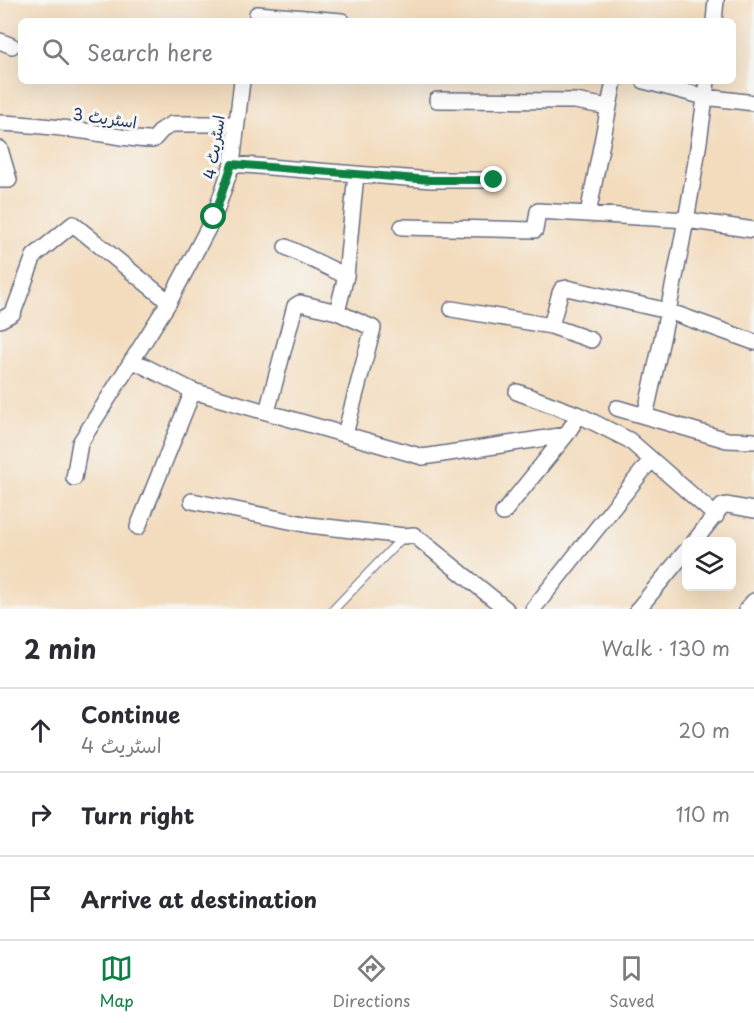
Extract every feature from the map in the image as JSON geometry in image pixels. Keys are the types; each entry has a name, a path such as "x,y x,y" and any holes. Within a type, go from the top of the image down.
{"street":[{"path":"714,18 716,0"},
{"path":"257,12 314,18"},
{"name":"اسٹریٹ 4","path":"74,478 80,443 169,302 214,217 232,164 242,84"},
{"path":"588,214 613,84"},
{"path":"655,84 705,97 754,103"},
{"path":"645,416 687,220 707,84"},
{"path":"437,100 575,101 609,107"},
{"name":"اسٹریٹ 3","path":"0,123 84,131 143,140 153,140 162,130 172,124 236,124"},
{"path":"0,149 9,180 0,180"},
{"path":"232,164 431,180 494,180"},
{"path":"337,312 346,276 356,174"},
{"path":"402,226 535,230 538,211 687,220 754,230"},
{"path":"0,320 13,314 34,256 73,224 169,302"},
{"path":"286,248 346,276"},
{"path":"551,326 560,293 567,288 668,311 754,342"},
{"path":"267,412 295,306 300,303 337,312 373,328 345,434"},
{"path":"452,309 551,326 591,340"},
{"path":"132,360 193,391 423,457 566,435"},
{"path":"138,527 193,391"},
{"path":"517,392 579,415 630,440 716,516"},
{"path":"617,408 727,440 754,441"},
{"path":"503,513 566,435 579,415"},
{"path":"533,609 651,460"},
{"path":"192,501 309,525 404,536 414,535 506,609"},
{"path":"698,537 722,506 754,510"},
{"path":"638,609 682,557"},
{"path":"747,609 754,601"}],"lane":[{"path":"334,609 404,536"}],"route":[{"path":"214,217 232,164 431,180 494,180"}]}
